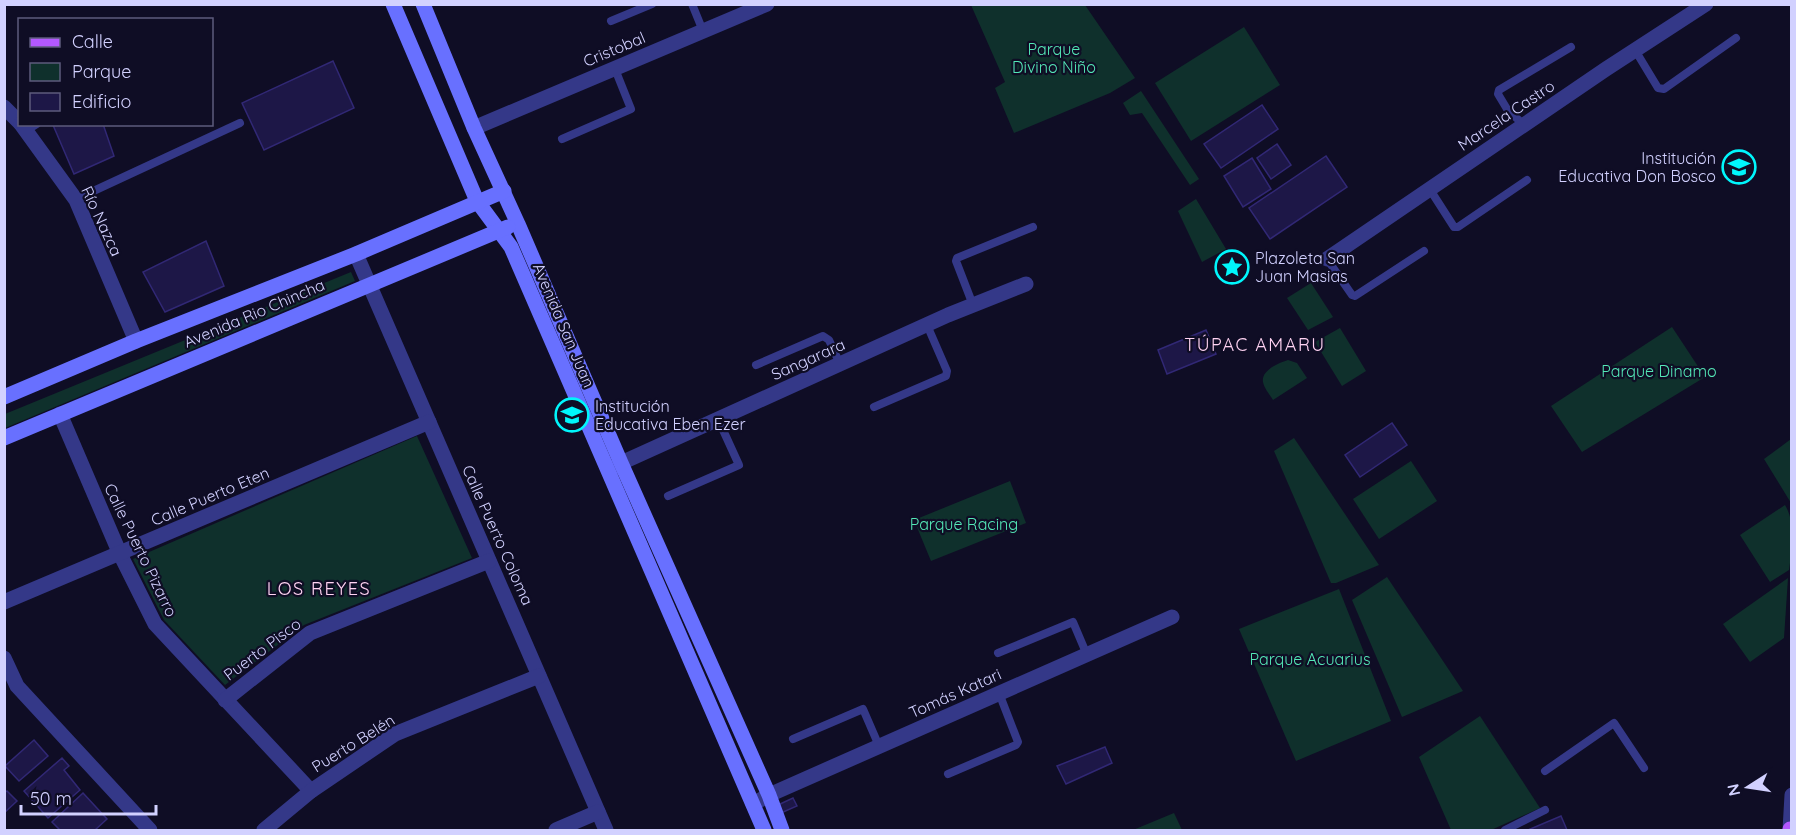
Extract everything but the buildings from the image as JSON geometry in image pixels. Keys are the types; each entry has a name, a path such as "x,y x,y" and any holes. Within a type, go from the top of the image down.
{"street":[{"name":"Avenida San Juan","path":"393,4 477,201 511,248 764,831"},
{"name":"Avenida San Juan","path":"423,4 474,128 504,191 621,463 769,795 782,831"},
{"name":"Cristobal","path":"474,128 767,4"},
{"name":"Marcela Castro","path":"1327,258 1706,4"},
{"name":"Río Nazca","path":"4,107 18,119"},
{"name":"Río Nazca","path":"26,126 76,200 136,341"},
{"name":"Avenida Rio Chincha","path":"4,397 136,341 356,254 504,191"},
{"name":"Avenida Rio Chincha","path":"4,438 518,224"},
{"name":"Calle Puerto Coloma","path":"356,254 606,831"},
{"name":"Sangarara","path":"607,471 927,325 1026,284"},
{"name":"Calle Puerto Pizarro","path":"60,414 120,554 155,624 311,791"},
{"name":"Calle Puerto Eten","path":"4,602 429,422"},
{"name":"Puerto Pisco","path":"225,700 310,633 489,561"},
{"name":"Tomás Katari","path":"753,804 1172,617"},
{"path":"4,658 17,686 150,831"},
{"name":"Puerto Belén","path":"264,831 311,791 395,734 539,676"},
{"path":"1790,830 1791,795"},
{"path":"556,831 598,812"}],"lane":[{"path":"611,21 652,4"},
{"path":"692,4 703,32"},
{"path":"1635,50 1658,88 1664,89 1736,38"},
{"path":"1525,126 1507,109 1498,94 1499,90 1571,47"},
{"path":"562,139 631,109 615,69"},
{"path":"76,200 240,123"},
{"path":"1429,188 1454,227 1458,227 1527,180"},
{"path":"973,305 956,261 957,258 1033,227"},
{"path":"1327,258 1352,295 1355,296 1424,250"},
{"path":"874,407 946,376 947,371 927,325"},
{"path":"756,365 823,336 830,340 840,364"},
{"path":"668,496 739,465 718,419"},
{"path":"998,653 1073,622 1087,655"},
{"path":"948,774 1016,745 1018,742 999,693"},
{"path":"793,739 863,708 879,746"},
{"path":"1545,771 1614,723 1644,768"},
{"path":"1505,831 1545,810"}],"green space":[{"name":"Parque Divino Niño","path":"971,5 1085,5 1135,78 1110,93 1014,133 995,88 1005,82"},
{"path":"1244,27 1280,85 1191,141 1155,83"},
{"path":"1141,91 1199,179 1190,185 1142,113 1130,115 1123,103"},
{"path":"1196,199 1226,249 1202,262 1178,211"},
{"path":"351,272 355,281 5,428 5,414"},
{"path":"1311,283 1333,317 1308,330 1287,298"},
{"name":"Parque Dinamo","path":"1672,327 1705,377 1582,452 1551,406"},
{"path":"1340,328 1366,371 1342,386 1315,342"},
{"path":"1288,360 1297,363 1307,378 1273,400 1265,387 1263,378 1271,368"},
{"path":"417,436 472,558 304,625 225,685 164,620 133,559"},
{"path":"1294,438 1379,565 1331,583 1274,451"},
{"path":"1791,439 1791,503 1764,459"},
{"path":"1411,461 1437,501 1379,539 1353,499"},
{"name":"Parque Racing","path":"1010,481 1026,523 931,561 914,520"},
{"path":"1785,505 1792,528 1789,570 1770,582 1740,535"},
{"path":"1387,577 1463,691 1402,717 1352,600"},
{"path":"1788,578 1784,638 1750,662 1723,624"},
{"name":"Parque Acuarius","path":"1339,589 1391,721 1296,761 1239,629"},
{"path":"1480,716 1540,808 1491,830 1451,830 1419,757"},
{"path":"1174,813 1182,830 1133,830"}],"place":[{"name":"Institución Educativa Don Bosco","path":"1739,167"},
{"name":"Plazoleta San Juan Masias","path":"1232,267"},
{"name":"Institución Educativa Eben Ezer","path":"572,415"}],"district":[{"name":"TÚPAC AMARU","path":"1255,344"},
{"name":"LOS REYES","path":"319,588"}]}
